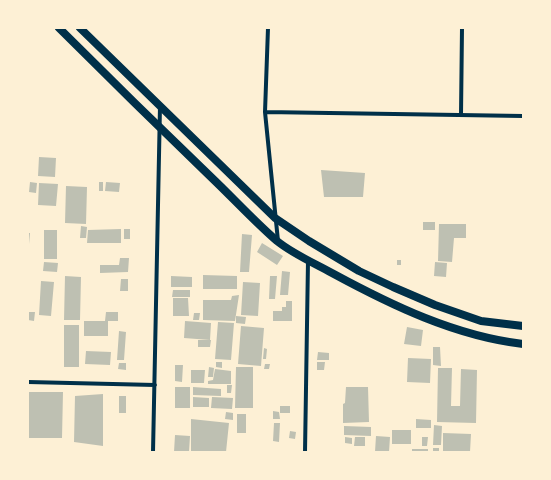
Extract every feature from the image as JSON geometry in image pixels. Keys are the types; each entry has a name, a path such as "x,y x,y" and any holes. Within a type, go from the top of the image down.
{"main road":[{"path":"58,28 278,241 308,261 386,301 436,322 479,337 502,342 523,344"},
{"path":"80,28 275,218 309,242 359,271 435,305 481,321 523,326"}],"street":[{"path":"268,28 265,112 278,241"},
{"path":"460,115 462,28"},
{"path":"153,452 160,105"},
{"path":"265,112 523,116"},
{"path":"305,452 308,261"},
{"path":"28,382 154,385"}],"building":[{"path":"39,157 56,158 55,177 38,176"},
{"path":"321,170 365,173 363,197 324,197"},
{"path":"30,182 37,183 36,193 29,192"},
{"path":"99,182 103,182 103,191 99,191"},
{"path":"106,182 120,183 119,192 105,191"},
{"path":"39,183 58,184 56,206 38,205"},
{"path":"66,186 87,187 86,224 65,223"},
{"path":"423,222 435,222 435,230 423,230"},
{"path":"439,224 466,224 466,238 454,238 452,262 438,261"},
{"path":"81,226 87,227 86,238 80,238"},
{"path":"121,229 121,243 87,243 88,230"},
{"path":"124,229 130,229 130,239 124,239"},
{"path":"44,230 57,230 57,259 44,259"},
{"path":"28,233 30,233 29,244 28,244"},
{"path":"242,234 252,235 249,272 240,272"},
{"path":"262,243 283,256 277,265 257,252"},
{"path":"120,258 129,258 128,272 100,273 100,265 119,265"},
{"path":"397,260 401,260 401,265 397,265"},
{"path":"44,262 58,263 57,272 43,271"},
{"path":"435,262 447,263 446,277 434,276"},
{"path":"282,271 290,272 288,295 280,295"},
{"path":"203,275 237,276 237,289 203,289"},
{"path":"65,276 81,277 80,320 64,320"},
{"path":"171,276 192,277 192,287 171,287"},
{"path":"270,276 277,276 275,299 269,299"},
{"path":"121,279 128,279 128,291 120,291"},
{"path":"41,281 54,282 51,316 39,315"},
{"path":"243,282 260,283 258,316 241,315"},
{"path":"173,290 190,290 190,297 172,297"},
{"path":"239,295 235,321 203,320 203,300 231,300 232,296"},
{"path":"173,298 188,298 189,316 173,316"},
{"path":"286,301 292,301 292,321 273,321 273,311 282,311 282,307 286,307"},
{"path":"28,312 35,312 34,321 28,320"},
{"path":"106,312 118,312 118,321 108,321 108,336 84,336 84,321 105,321"},
{"path":"194,313 200,313 199,320 193,320"},
{"path":"236,316 246,317 245,324 236,323"},
{"path":"185,321 211,323 210,340 184,338"},
{"path":"218,322 234,323 231,360 215,359"},
{"path":"64,325 79,325 79,367 64,367"},
{"path":"241,326 264,328 261,366 238,364"},
{"path":"407,327 423,330 421,346 404,344"},
{"path":"119,331 126,332 124,360 117,360"},
{"path":"198,340 211,340 210,347 198,347"},
{"path":"433,347 440,347 441,366 433,365"},
{"path":"264,348 267,349 266,359 263,359"},
{"path":"86,351 111,352 110,365 85,364"},
{"path":"318,352 329,353 329,360 317,360"},
{"path":"408,358 431,359 430,383 407,382"},
{"path":"216,362 222,362 222,368 216,367"},
{"path":"317,362 325,362 324,370 317,370"},
{"path":"119,363 126,363 126,370 118,369"},
{"path":"265,364 270,364 269,369 264,369"},
{"path":"175,365 183,365 182,382 175,381"},
{"path":"209,367 214,368 213,377 208,377"},
{"path":"236,367 253,367 253,408 235,408"},
{"path":"438,368 452,368 451,406 460,406 461,369 477,370 476,423 437,422"},
{"path":"215,369 231,371 231,384 208,384 208,381 213,380"},
{"path":"191,370 205,370 204,383 191,383"},
{"path":"227,385 232,385 231,393 227,393"},
{"path":"175,387 190,387 190,408 175,408"},
{"path":"193,387 221,389 221,396 193,395"},
{"path":"346,387 368,387 369,422 343,423 343,404 345,403"},
{"path":"28,392 63,392 62,438 28,438"},
{"path":"103,394 103,446 74,442 75,396"},
{"path":"119,396 126,396 126,413 119,413"},
{"path":"193,397 209,398 209,407 193,407"},
{"path":"212,397 233,398 232,409 211,408"},
{"path":"280,406 290,406 290,413 280,413"},
{"path":"273,411 279,412 280,419 273,419"},
{"path":"226,412 233,413 233,420 225,419"},
{"path":"237,414 246,414 246,433 237,433"},
{"path":"191,419 229,423 226,452 191,451"},
{"path":"416,419 431,420 431,428 416,428"},
{"path":"274,423 280,423 279,442 273,441"},
{"path":"434,425 442,426 441,445 433,445"},
{"path":"344,426 371,427 371,436 344,435"},
{"path":"392,430 411,430 411,444 392,444"},
{"path":"290,431 296,432 295,439 289,438"},
{"path":"443,433 471,434 470,452 443,452"},
{"path":"175,435 190,436 189,452 174,452"},
{"path":"376,436 390,437 389,452 375,452"},
{"path":"345,437 352,438 352,444 345,443"},
{"path":"355,437 365,437 365,446 354,446"},
{"path":"422,437 428,437 427,446 422,446"},
{"path":"433,448 439,448 439,452 433,452"},
{"path":"412,449 428,449 428,452 412,452"}]}
